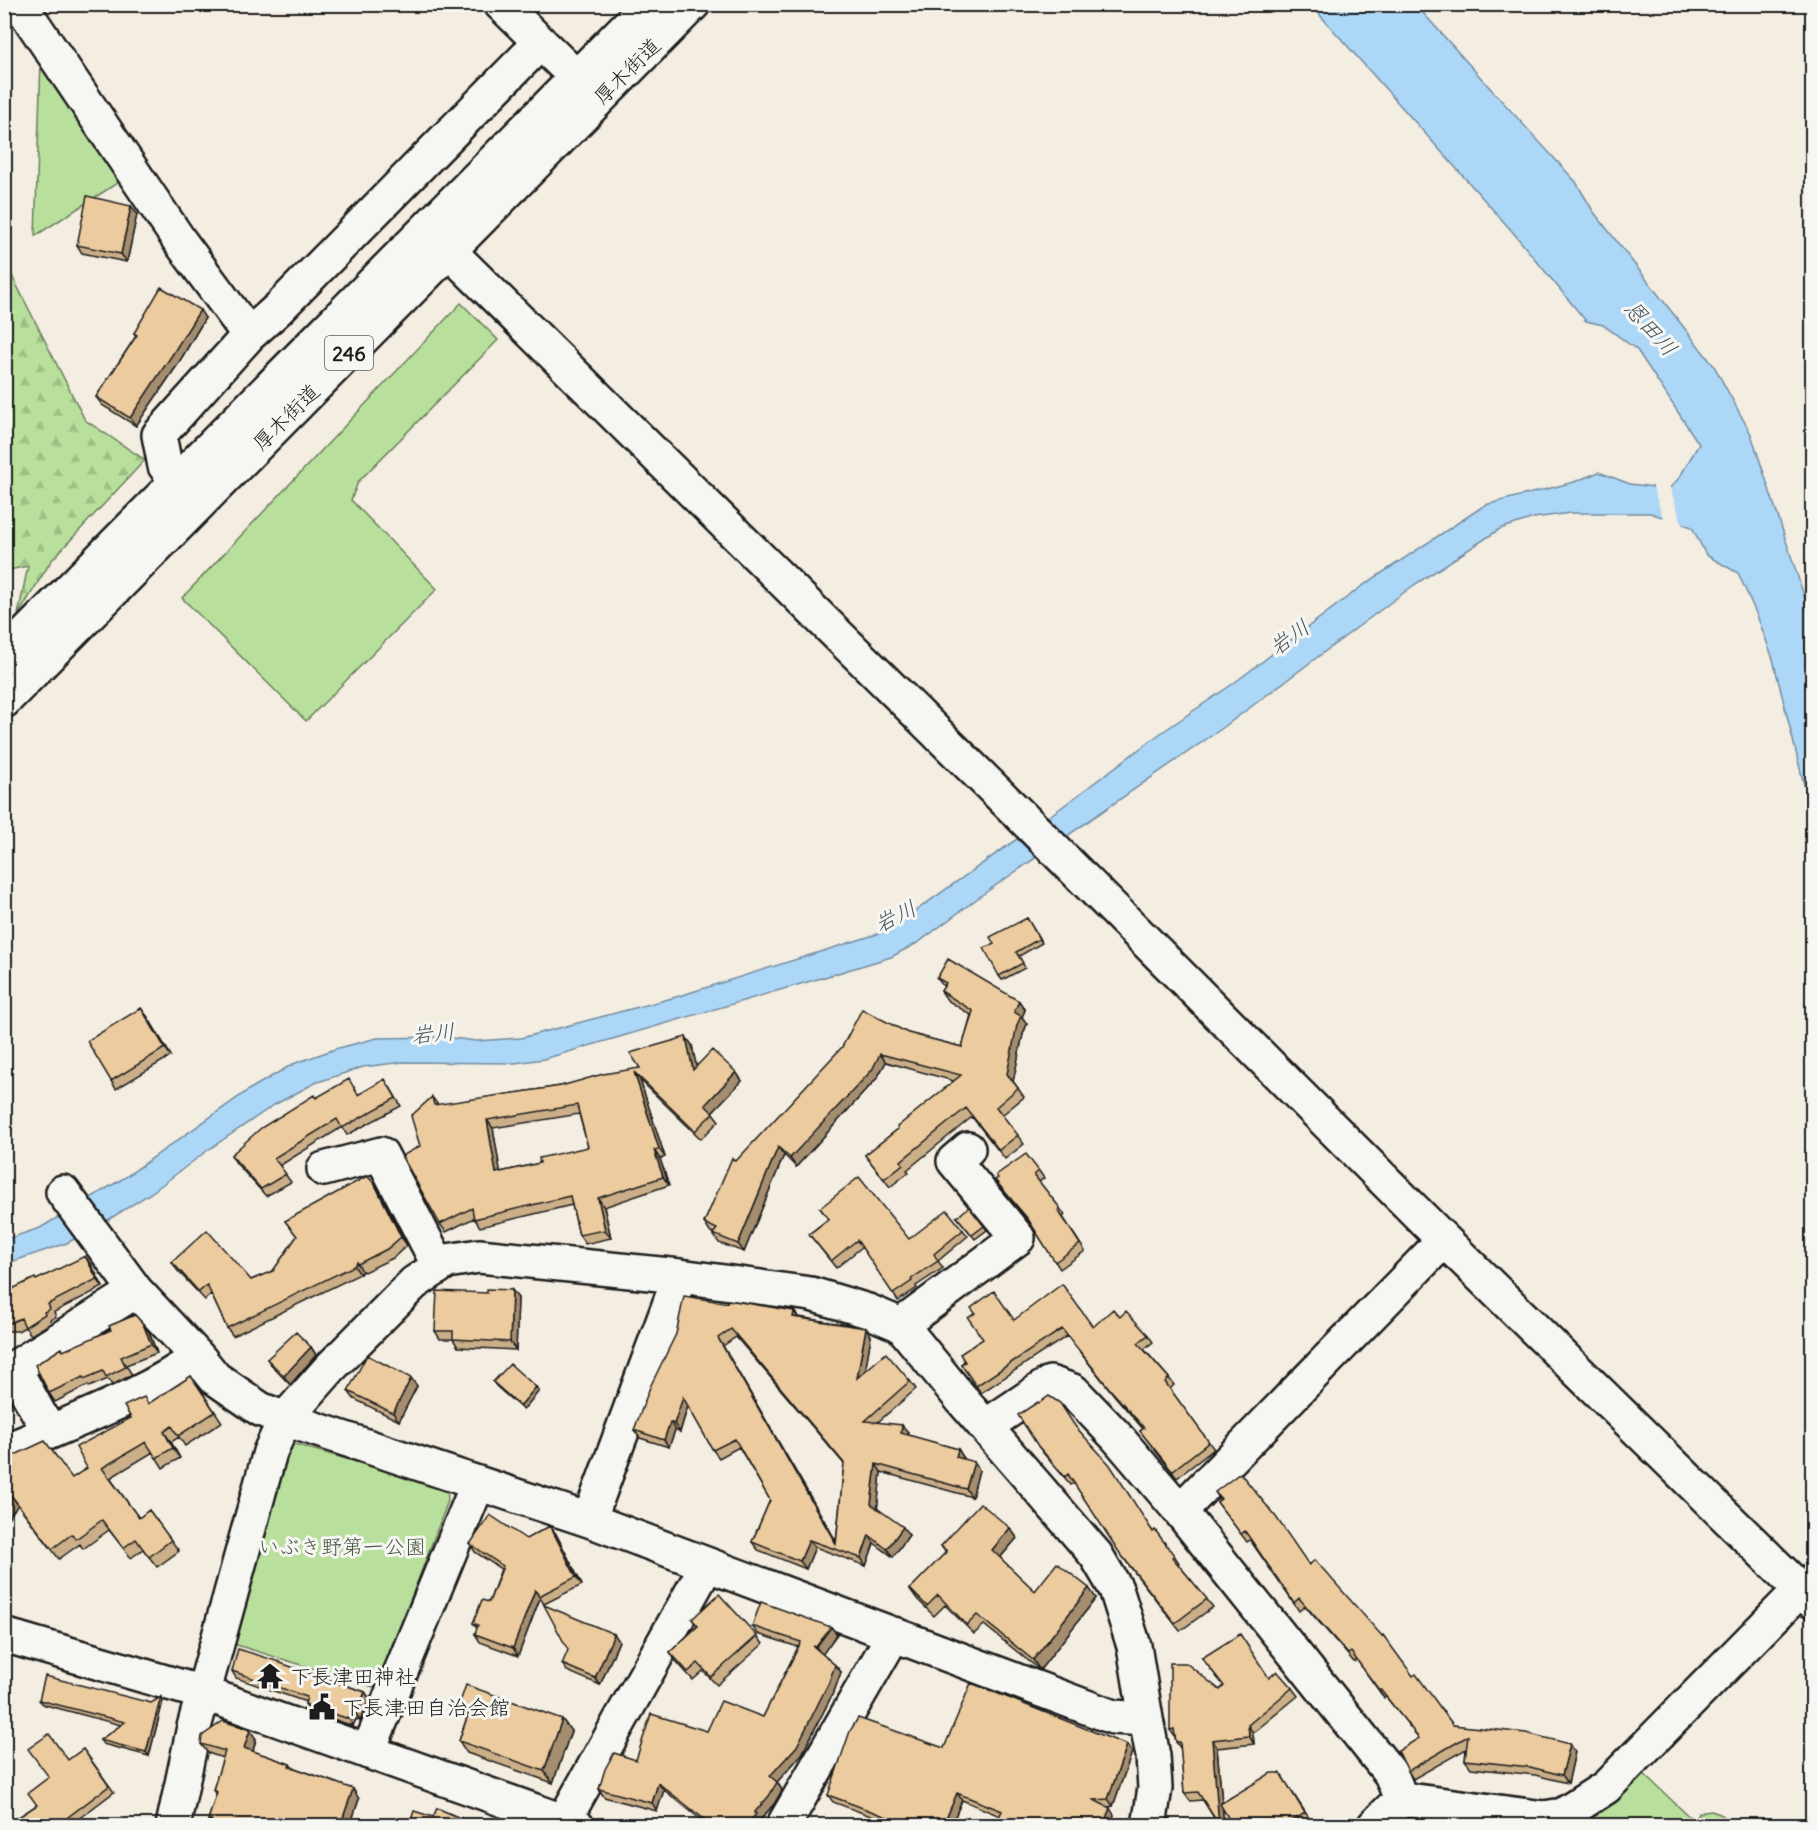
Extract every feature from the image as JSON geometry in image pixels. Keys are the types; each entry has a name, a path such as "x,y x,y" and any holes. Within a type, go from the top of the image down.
{"main road":[{"path":"20,4 179,240 249,335"},
{"path":"501,4 578,78"},
{"name":"厚木街道","path":"4,656 649,4"},
{"name":"厚木街道","path":"4,700 693,4"},
{"path":"177,481 165,466 159,435 249,335 286,301 540,43"},
{"path":"450,252 1029,823 1444,1240 1807,1595 1606,1786 1563,1815 1544,1818 1401,1799"},
{"path":"324,1169 381,1154 439,1266"},
{"path":"902,1325 1018,1238 954,1160"},
{"path":"64,1194 136,1291 215,1378 260,1409 589,1520 1113,1717 1146,1719"},
{"path":"1180,1511 1444,1240"},
{"path":"173,1826 203,1693 270,1452 285,1419 330,1368 414,1283 447,1262 479,1256 680,1276 811,1294 858,1308 902,1325 1096,1555 1116,1589 1134,1646 1153,1756 1155,1788 1149,1826"},
{"path":"589,1520 680,1276"},
{"path":"49,1431 14,1368 136,1291"},
{"path":"4,1452 92,1414 177,1372 198,1357"},
{"path":"986,1426 1050,1383 1073,1391 1116,1436 1180,1511 1391,1774 1401,1799"},
{"path":"368,1752 478,1483"},
{"path":"4,1635 203,1693 567,1824 707,1565"},
{"path":"783,1826 894,1634"},
{"path":"1374,1826 1401,1799"}],"green space":[{"path":"41,61 122,180 35,236"},
{"path":"5,266 85,420 145,460 51,561 18,615 28,566 4,571"},
{"path":"461,303 498,340 358,482 351,500 437,589 306,721 182,598"},
{"name":"いぶき野第一公園","path":"294,1444 447,1488 448,1501 377,1688 230,1643 281,1451"},
{"path":"1642,1772 1699,1826 1578,1826 1619,1797"},
{"path":"1711,1811 1737,1825 1690,1825 1698,1813"}],"water":[{"name":"恩田川","path":"1311,5 1416,5 1576,182 1593,211 1714,366 1751,434 1812,620 1812,817 1773,659 1738,573 1706,555 1692,527 1650,513 1570,513 1534,518 1500,529 1414,585 1224,727 982,895 919,942 891,957 544,1059 515,1063 403,1062 363,1067 315,1083 274,1105 208,1150 151,1193 103,1223 67,1243 5,1264 4,1240 40,1228 124,1178 250,1089 293,1064 335,1049 377,1038 445,1037 476,1041 521,1038 676,997 887,931 1062,807 1158,735 1234,683 1362,586 1485,505 1574,482 1599,472 1630,484 1669,489 1679,478 1699,444 1637,350 1603,325 1586,321 1511,230"}],"pier":[{"path":"1652,484 1669,485 1683,527 1664,521"}],"building":[{"path":"87,196 131,206 121,254 77,245"},
{"path":"161,287 200,310 130,418 96,397 137,335 134,333"},
{"path":"1027,918 1039,939 1016,952 1023,963 999,976 984,948 994,944 990,937"},
{"path":"948,959 1019,1001 1014,1012 1021,1016 1007,1074 1018,1088 996,1107 1018,1135 999,1150 966,1108 901,1161 903,1164 884,1179 865,1155 961,1075 880,1054 872,1070 790,1158 778,1147 738,1244 713,1234 717,1229 704,1223 732,1158 736,1161 842,1047 862,1009 908,1033 962,1047 973,1011 941,991 946,983 937,978"},
{"path":"141,1008 165,1048 111,1081 87,1041"},
{"path":"686,1037 693,1070 712,1050 736,1072 705,1105 713,1113 695,1131 634,1072 659,1149 654,1150 663,1177 598,1198 605,1230 579,1235 570,1196 474,1219 472,1208 440,1224 402,1156 420,1146 411,1116 432,1097 434,1105 561,1086 603,1074 640,1068 630,1053","holes":["577,1105 588,1147 539,1158 540,1163 496,1173 487,1120"]},
{"path":"349,1079 358,1095 385,1079 396,1098 342,1128 337,1119 274,1158 286,1174 261,1189 231,1155 261,1128 314,1095 316,1098"},
{"path":"1026,1154 1039,1171 1034,1175 1060,1208 1058,1210 1080,1244 1055,1262 1028,1219 995,1180 998,1178 996,1175"},
{"path":"367,1176 374,1183 401,1237 387,1249 227,1328 207,1285 199,1292 172,1262 207,1230 251,1280 273,1271 297,1236 285,1221"},
{"path":"859,1177 909,1239 947,1210 963,1230 934,1254 938,1261 893,1294 857,1240 831,1261 809,1234 829,1219 820,1208"},
{"path":"969,1207 984,1226 972,1235 957,1217"},
{"path":"85,1256 97,1279 48,1304 50,1309 44,1312 45,1314 25,1327 21,1318 4,1323 4,1292 35,1278 36,1280"},
{"path":"1062,1284 1093,1327 1113,1309 1120,1317 1126,1311 1148,1335 1138,1343 1169,1378 1165,1382 1209,1442 1172,1471 1140,1431 1144,1428 1062,1329 976,1386 961,1364 965,1362 960,1354 983,1339 968,1318 975,1313 971,1308 994,1291 1014,1320"},
{"path":"487,1289 512,1290 510,1342 453,1339 453,1331 435,1331 437,1291 487,1293"},
{"path":"684,1296 727,1303 728,1300 794,1311 793,1317 866,1328 857,1378 886,1353 910,1381 865,1421 902,1425 901,1433 958,1449 956,1457 974,1462 966,1489 876,1464 871,1504 903,1527 887,1549 869,1535 861,1558 809,1540 800,1561 752,1542 770,1500 735,1439 713,1450 683,1397 674,1424 670,1422 664,1440 634,1430 650,1387 676,1334","holes":["731,1329 844,1463 836,1544 718,1338"]},
{"path":"135,1315 143,1324 151,1344 121,1357 126,1367 106,1377 103,1371 84,1379 83,1377 49,1393 35,1365 62,1348 63,1351 111,1330 109,1326"},
{"path":"296,1332 311,1347 284,1376 267,1359"},
{"path":"367,1355 411,1378 393,1413 348,1391"},
{"path":"510,1364 536,1387 520,1406 493,1382"},
{"path":"191,1376 215,1412 178,1436 172,1426 164,1432 173,1448 156,1458 146,1442 102,1468 139,1518 149,1510 171,1540 149,1557 136,1539 123,1548 102,1520 76,1539 72,1534 52,1549 11,1495 4,1503 4,1460 45,1441 72,1478 87,1468 76,1447 131,1418 124,1406 144,1397 148,1404"},
{"path":"1049,1396 1060,1403 1075,1426 1110,1465 1153,1532 1155,1530 1174,1555 1172,1557 1207,1599 1175,1623 1119,1552 1068,1474 1065,1477 1038,1446 1018,1415"},
{"path":"1240,1473 1276,1517 1309,1565 1315,1560 1383,1635 1413,1676 1416,1674 1453,1725 1526,1733 1570,1744 1562,1775 1530,1767 1465,1760 1468,1736 1408,1771 1398,1751 1419,1738 1351,1652 1348,1654 1299,1598 1294,1603 1245,1531 1241,1534 1217,1502 1221,1499 1215,1492"},
{"path":"980,1503 1010,1528 992,1550 1035,1591 1057,1563 1089,1588 1033,1660 977,1615 967,1625 938,1595 927,1606 910,1589 947,1551 941,1546"},
{"path":"490,1515 526,1539 550,1526 576,1577 539,1596 535,1590 513,1648 475,1634 478,1625 473,1623 482,1600 489,1602 503,1566 470,1544"},
{"path":"719,1594 757,1636 711,1677 698,1663 688,1672 670,1652 698,1626 692,1619"},
{"path":"761,1602 831,1627 816,1647 813,1646 835,1665 797,1746 770,1776 777,1782 747,1826 713,1826 658,1783 652,1803 599,1789 605,1769 614,1753 636,1760 651,1714 707,1731 721,1701 763,1717 801,1642 752,1626"},
{"path":"544,1605 614,1634 595,1678 562,1664 568,1650"},
{"path":"1240,1634 1269,1678 1277,1671 1292,1688 1248,1725 1249,1736 1212,1740 1219,1825 1198,1792 1184,1793 1180,1742 1176,1742 1174,1729 1170,1730 1170,1663 1186,1663 1220,1690 1224,1686 1202,1658"},
{"path":"238,1649 365,1692 356,1714 351,1713 349,1719 325,1711 305,1704 307,1697 232,1671"},
{"path":"45,1676 151,1703 161,1697 146,1752 100,1740 125,1722 39,1700"},
{"path":"971,1683 1127,1745 1108,1799 1094,1800 1110,1808 1103,1826 1014,1826 998,1819 1002,1811 957,1793 943,1826 911,1826 828,1795 850,1731 858,1718 944,1748"},
{"path":"466,1685 562,1719 544,1771 459,1741 470,1709 459,1705"},
{"path":"223,1721 250,1730 244,1748 353,1789 340,1826 210,1826 212,1821 208,1820 217,1792 213,1790 225,1751 201,1744 202,1736"},
{"path":"49,1734 68,1760 83,1749 109,1786 56,1826 5,1826 37,1805 28,1793 49,1777 28,1749"},
{"path":"1271,1773 1280,1773 1305,1813 1285,1826 1269,1824 1266,1826 1233,1826 1220,1804"},
{"path":"437,1808 479,1826 409,1826 414,1811 433,1817"},
{"path":"1401,1819 1410,1819 1426,1826 1387,1826 1391,1822 1399,1824"}],"place":[{"name":"下長津田神社","path":"270,1676"},
{"name":"下長津田自治会館","path":"322,1707"}],"water label":[{"name":"岩川","path":"1289,637"},
{"name":"岩川","path":"895,916"},
{"name":"岩川","path":"433,1033"}]}
